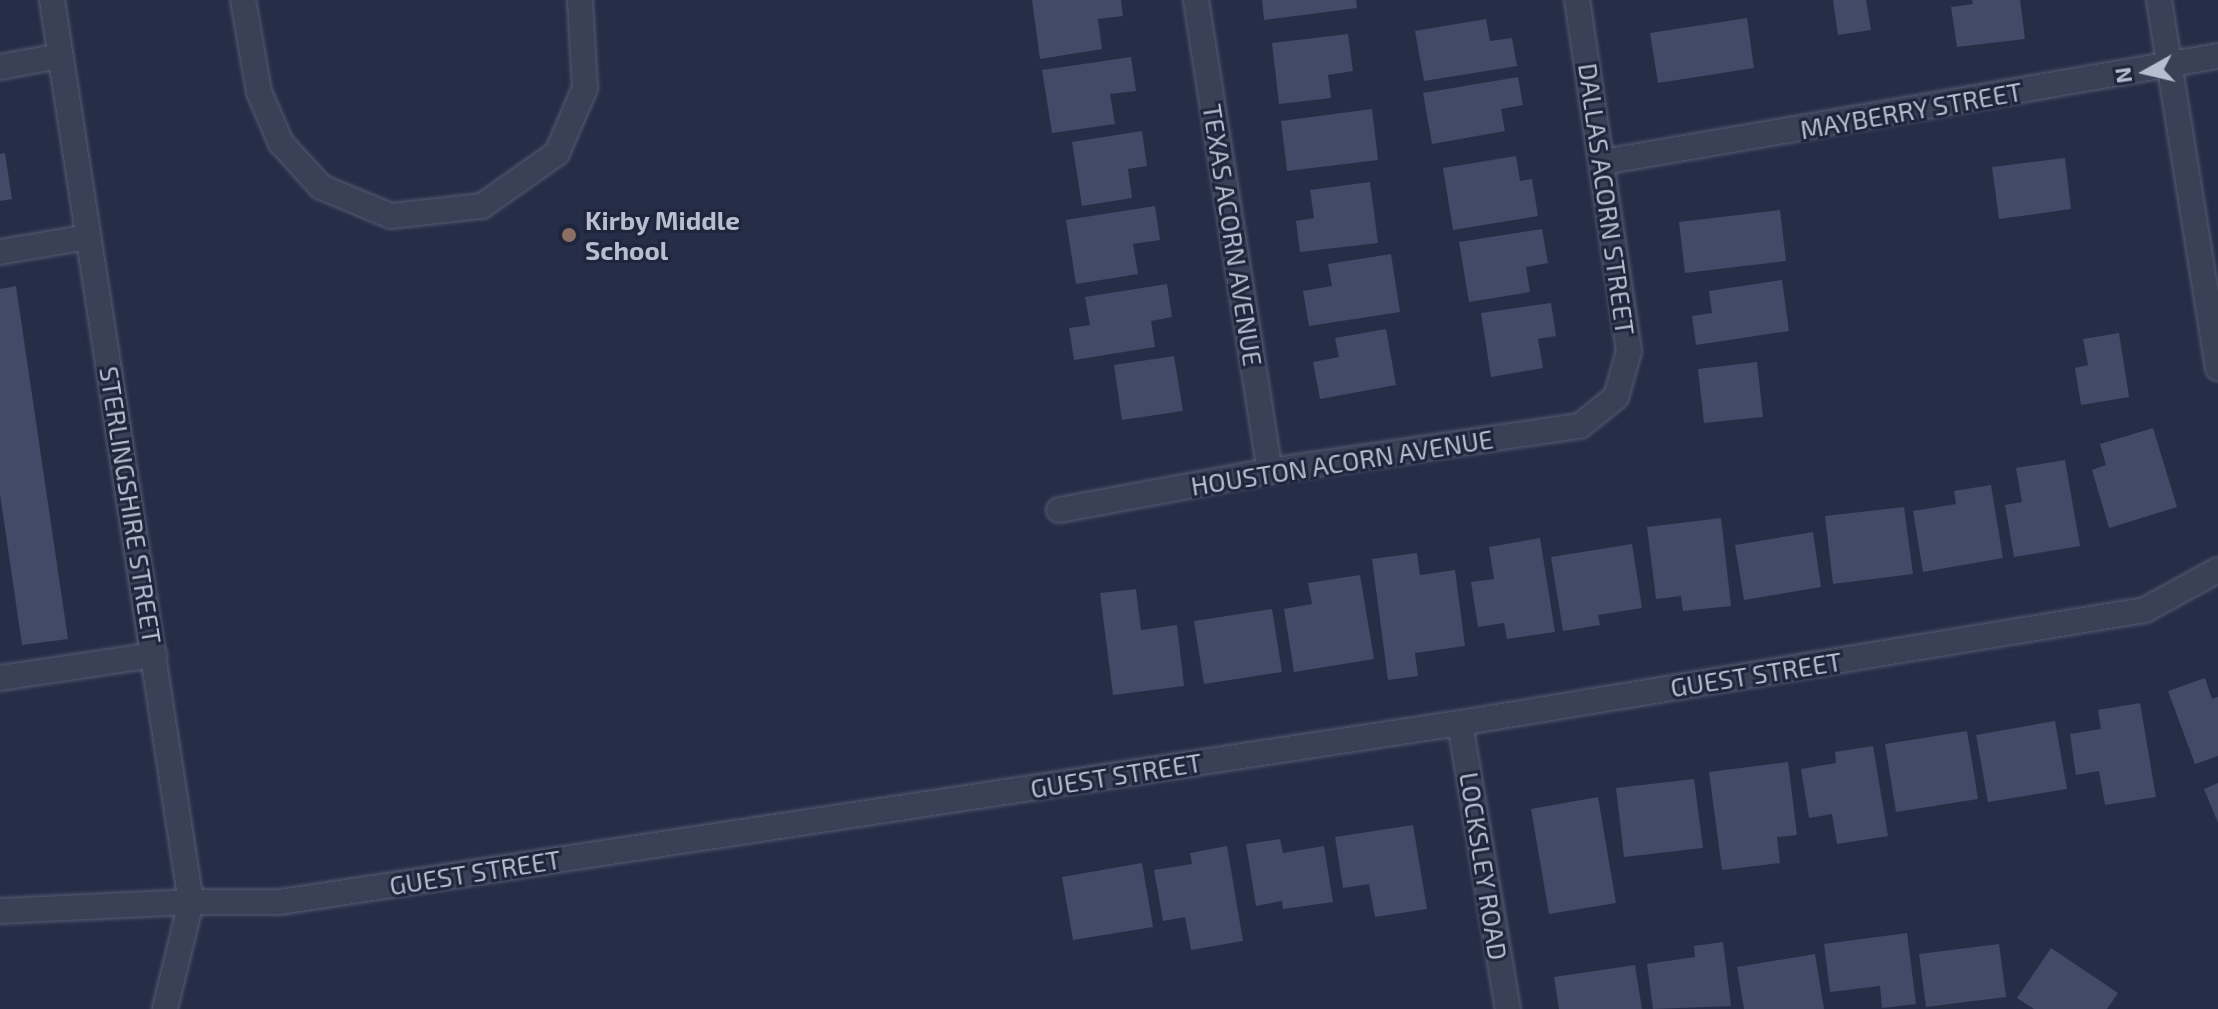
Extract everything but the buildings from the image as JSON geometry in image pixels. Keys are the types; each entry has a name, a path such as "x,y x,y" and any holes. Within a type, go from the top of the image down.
{"street":[{"name":"STERLINGSHIRE STREET","path":"52,0 191,902 165,1009"},
{"path":"243,0 259,92 281,143 321,187 391,216 482,206 557,153 585,88 580,0"},
{"name":"TEXAS ACORN AVENUE","path":"1196,0 1270,471"},
{"name":"DALLAS ACORN STREET","path":"1577,0 1629,351 1616,397"},
{"path":"2159,0 2218,368"},
{"path":"0,67 60,56"},
{"name":"MAYBERRY STREET","path":"1603,162 2218,56"},
{"path":"0,252 88,237"},
{"name":"HOUSTON ACORN AVENUE","path":"1059,510 1270,471 1580,426 1616,397"},
{"name":"GUEST STREET","path":"0,911 191,902 280,902 1460,723 2145,610 2218,570"},
{"path":"0,678 154,655"},
{"name":"LOCKSLEY ROAD","path":"1460,723 1508,1009"}],"place":[{"name":"Kirby Middle School","path":"569,235"}]}
